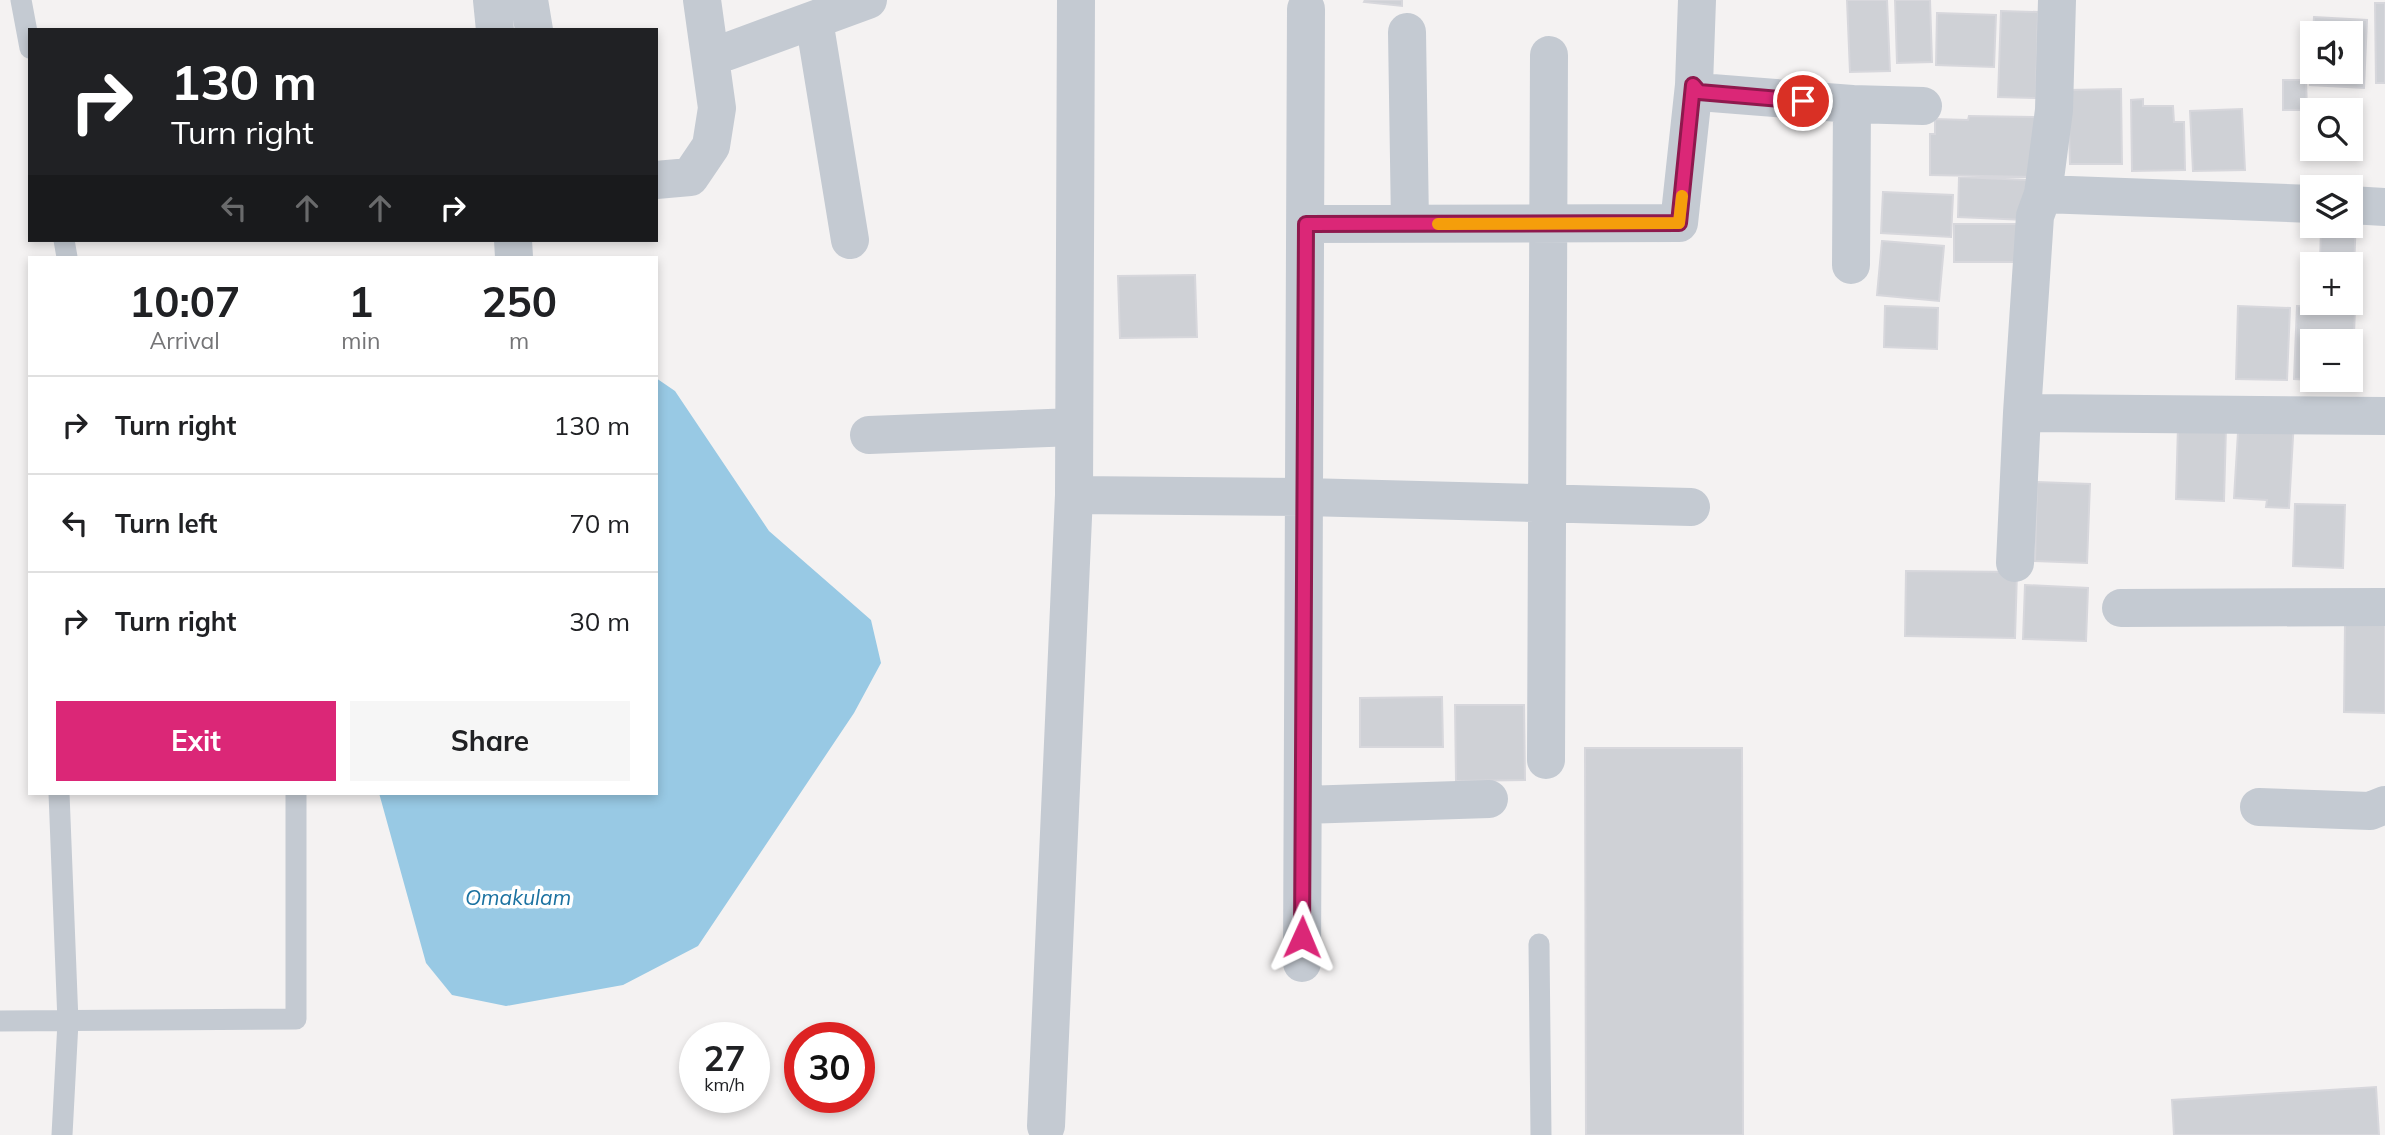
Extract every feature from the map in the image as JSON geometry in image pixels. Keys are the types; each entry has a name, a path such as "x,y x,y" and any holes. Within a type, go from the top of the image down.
{"street":[{"path":"492,0 495,28"},
{"path":"529,0 534,28"},
{"path":"658,180 690,177 711,146 717,108 702,0"},
{"path":"726,52 868,0"},
{"path":"1046,1126 1074,495 1076,0"},
{"path":"1306,224 1679,223 1693,85 1697,0"},
{"path":"2015,563 2035,216 2043,194 2054,110 2057,0"},
{"path":"1301,963 1306,9"},
{"path":"814,20 850,240"},
{"path":"1407,33 1410,224"},
{"path":"1546,760 1549,55"},
{"path":"1693,85 1699,92 1852,104 1923,106"},
{"path":"1851,265 1852,104"},
{"path":"2043,194 2300,204"},
{"path":"2363,206 2385,207"},
{"path":"2022,413 2385,416"},
{"path":"869,435 1074,427"},
{"path":"1074,495 1305,497 1691,507"},
{"path":"2121,608 2385,607"},
{"path":"1303,805 1489,799"},
{"path":"2259,807 2370,811 2385,804"}],"lane":[{"path":"21,0 28,37"},
{"path":"59,795 68,1022 62,1135"},
{"path":"0,1021 296,1019 296,795"},
{"path":"1539,944 1541,1135"}],"water":[{"name":"Omakulam","path":"658,379 675,391 769,531 871,620 881,663 854,713 698,946 623,985 506,1006 452,995 426,963 380,795 658,795"}],"building":[{"path":"1402,0 1402,6 1364,2"},
{"path":"1847,0 1887,0 1890,71 1850,72"},
{"path":"1895,0 1930,0 1932,62 1897,63"},
{"path":"2375,3 2385,3 2385,83 2376,83"},
{"path":"2001,11 2038,12 2036,98 1998,97"},
{"path":"1937,13 1996,15 1994,67 1936,65"},
{"path":"2314,17 2367,20 2364,88 2310,85 2363,84 2363,21 2314,21"},
{"path":"2283,80 2300,80 2300,84 2306,84 2307,98 2300,98 2300,110 2283,110"},
{"path":"2121,89 2122,164 2070,164 2068,90"},
{"path":"2143,99 2143,106 2173,106 2174,122 2184,122 2185,170 2132,171 2131,100"},
{"path":"2242,109 2245,170 2193,171 2190,111"},
{"path":"1969,116 2036,117 2035,177 1930,175 1930,134 1935,134 1935,119 1968,120"},
{"path":"1959,177 2027,180 2026,220 1958,217"},
{"path":"1883,192 1953,195 1951,237 1881,233"},
{"path":"1954,224 2025,224 2025,262 1954,262"},
{"path":"2321,238 2355,238 2355,252 2320,252"},
{"path":"1882,241 1944,246 1939,301 1877,295"},
{"path":"1195,275 1197,337 1120,338 1118,276"},
{"path":"1885,306 1938,308 1937,349 1884,347"},
{"path":"2238,306 2290,308 2287,380 2236,379"},
{"path":"2297,306 2300,306 2300,315 2355,315 2354,329 2300,329 2300,379 2294,379"},
{"path":"2239,416 2294,419 2289,508 2266,507 2267,500 2234,498"},
{"path":"2178,425 2226,427 2224,501 2176,499"},
{"path":"2037,482 2090,484 2087,563 2035,561"},
{"path":"2295,504 2345,505 2343,568 2293,566"},
{"path":"1906,571 2017,572 2015,638 1905,636"},
{"path":"2025,585 2088,588 2086,641 2023,639"},
{"path":"2345,624 2385,624 2385,713 2344,712"},
{"path":"1442,697 1443,747 1360,747 1360,698"},
{"path":"1455,705 1524,705 1525,780 1456,781"},
{"path":"1585,748 1742,748 1743,1135 1586,1135"},
{"path":"2376,1087 2379,1135 2174,1135 2172,1100"}],"slow traffic":[{"path":"1438,224 1679,223 1682,196"}],"route":[{"path":"1302,937 1306,224 1679,223 1693,85 1699,92 1803,101"}]}
